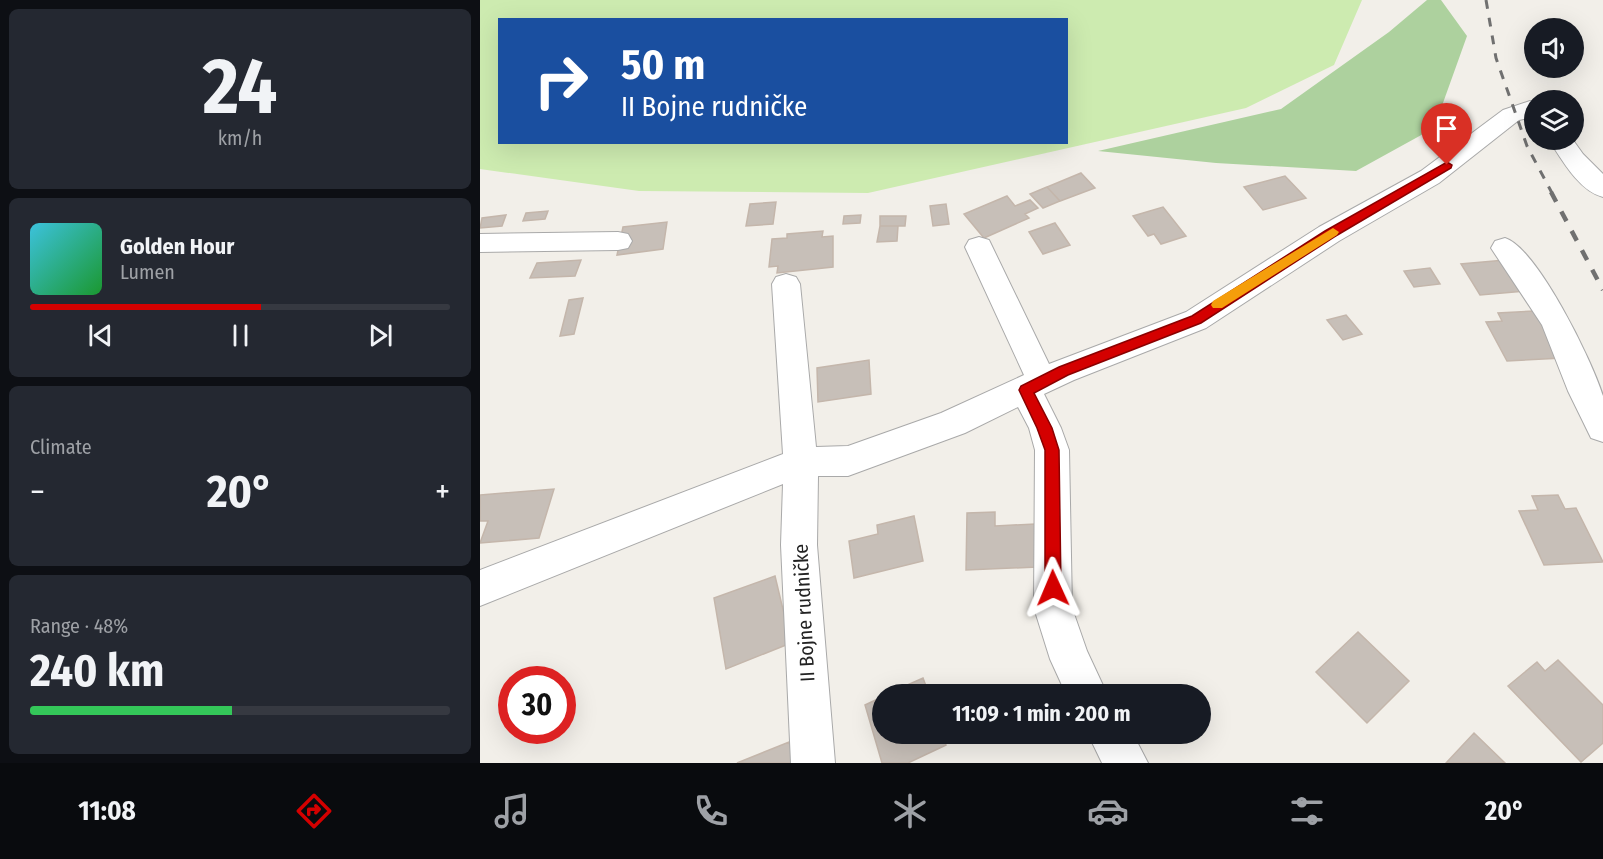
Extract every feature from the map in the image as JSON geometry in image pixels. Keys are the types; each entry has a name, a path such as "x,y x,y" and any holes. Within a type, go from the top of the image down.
{"street":[{"path":"480,588 801,462 848,461 953,423 1034,386 1196,320 1329,234 1430,177 1511,115 1524,110"},
{"path":"1568,150 1574,160 1603,189"},
{"path":"480,243 618,241"},
{"path":"979,247 1034,386 1052,450 1053,608 1070,659 1082,684"},
{"path":"1505,248 1521,268 1556,322 1584,391 1603,428"},
{"name":"II Bojne rudničke","path":"786,284 801,462 799,545 813,763"},
{"path":"1115,744 1126,763"}],"green space":[{"path":"480,0 1362,0 1334,65 1246,108 868,193 639,191 480,169"},
{"path":"1427,0 1441,0 1467,36 1434,128 1356,171 1216,163 1098,151 1281,109 1389,32"}],"building":[{"path":"1081,173 1095,188 1060,201 1047,187"},
{"path":"1285,176 1306,198 1263,210 1244,187"},
{"path":"1047,187 1060,201 1043,208 1030,194"},
{"path":"1007,196 1015,206 1030,200 1038,208 1025,214 1029,218 984,238 964,214"},
{"path":"776,202 773,224 746,226 750,204"},
{"path":"946,204 949,224 933,226 930,206"},
{"path":"1163,207 1186,236 1161,244 1154,234 1148,236 1133,216"},
{"path":"548,211 545,219 523,221 526,213"},
{"path":"506,215 502,226 480,228 482,218"},
{"path":"861,215 860,223 843,224 844,216"},
{"path":"880,216 906,216 905,226 880,226"},
{"path":"667,222 663,249 617,255 623,227"},
{"path":"1055,223 1070,245 1043,254 1029,232"},
{"path":"880,226 898,226 897,241 877,242"},
{"path":"823,231 822,237 833,236 833,267 777,273 778,266 769,267 772,239 787,238 787,234"},
{"path":"581,260 575,276 530,278 537,263"},
{"path":"1505,260 1526,291 1480,295 1461,264"},
{"path":"1430,268 1440,284 1414,287 1404,271"},
{"path":"583,298 574,334 560,336 569,300"},
{"path":"1534,311 1562,358 1507,361 1486,322 1502,321 1498,313"},
{"path":"1346,315 1362,334 1343,340 1327,320"},
{"path":"869,360 871,394 818,402 817,368"},
{"path":"554,489 539,538 480,543 488,521 480,521 480,495"},
{"path":"1558,495 1565,509 1576,508 1603,562 1544,565 1519,511 1538,510 1532,496"},
{"path":"995,512 995,526 1035,524 1037,567 966,570 967,513"},
{"path":"914,516 923,561 854,578 849,541 878,534 877,525"},
{"path":"775,576 791,643 726,669 714,598"},
{"path":"1358,632 1409,681 1367,723 1316,672"},
{"path":"1558,660 1603,705 1603,743 1581,762 1508,686 1537,662 1545,671"},
{"path":"923,678 925,684 910,684"},
{"path":"872,702 872,729 865,705"},
{"path":"1474,733 1505,763 1446,763"},
{"path":"789,742 794,763 737,763"},
{"path":"876,744 946,745 908,763 882,763"}],"railway":[{"path":"1486,0 1496,58 1527,146 1552,193"},
{"path":"1551,192 1603,290"}],"slow traffic":[{"path":"1218,305 1333,232"}],"route":[{"path":"1053,588 1052,450 1045,428 1026,390 1064,371 1196,320 1329,234 1447,165"}]}
